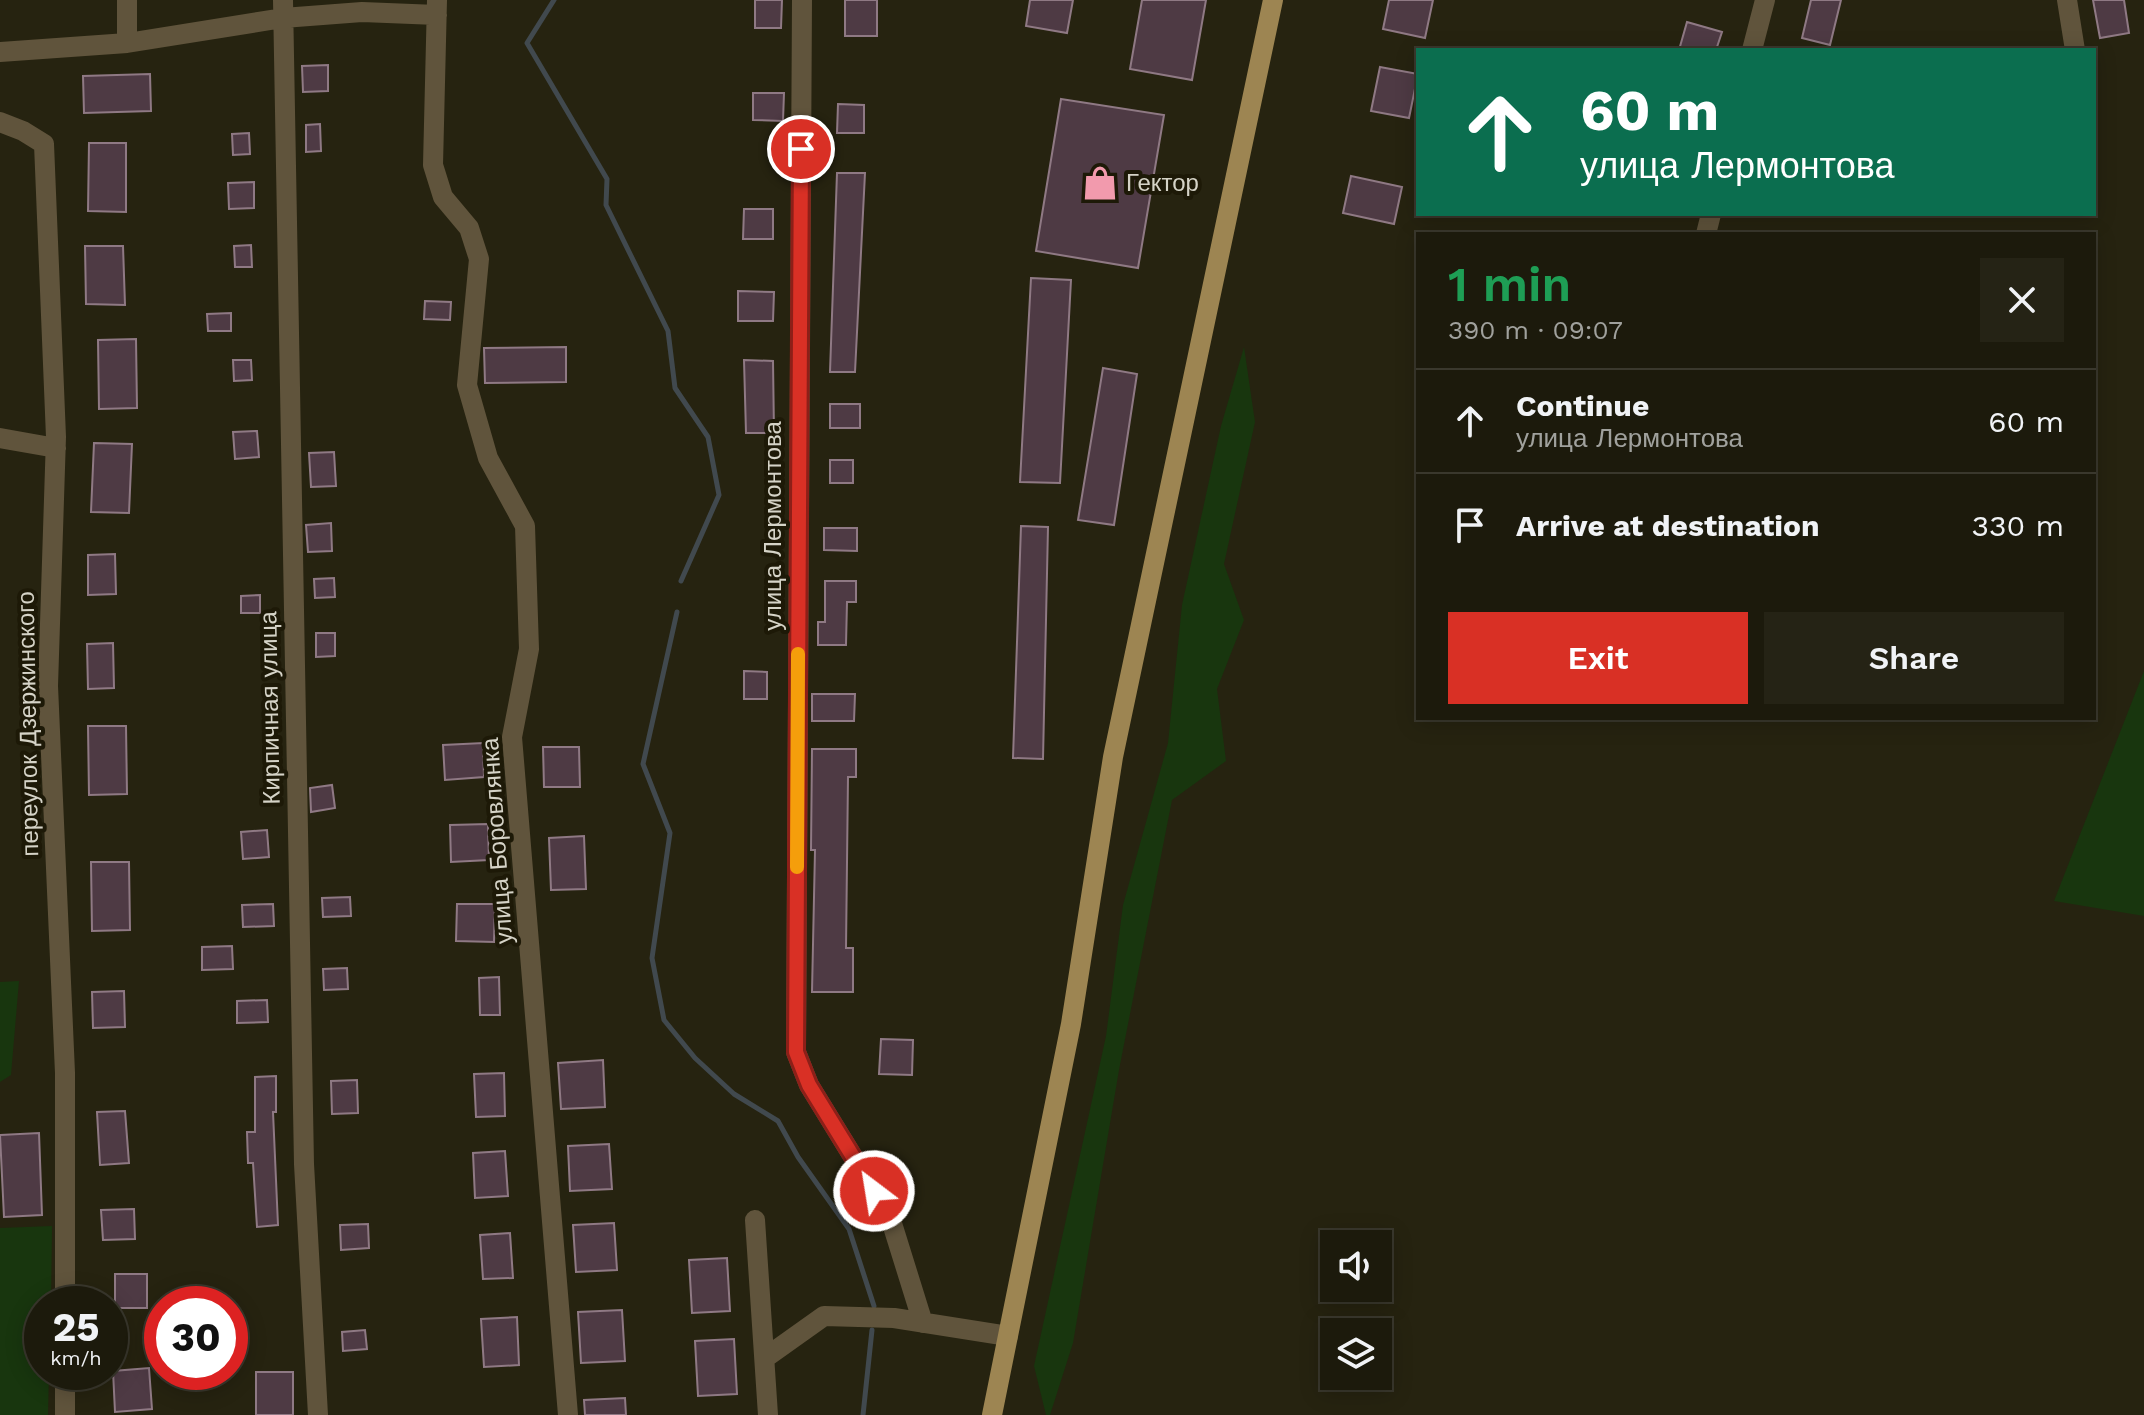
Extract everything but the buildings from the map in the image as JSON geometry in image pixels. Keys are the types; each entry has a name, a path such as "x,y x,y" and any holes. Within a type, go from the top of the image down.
{"main road":[{"path":"992,1415 1071,1024 1113,757 1273,0"}],"street":[{"path":"127,0 127,43"},
{"name":"улица Лермонтова","path":"802,0 796,1052 809,1085 890,1217 923,1323"},
{"path":"1753,48 1765,0"},
{"path":"2067,0 2075,48"},
{"path":"0,52 127,43 283,9 362,12 437,8"},
{"name":"улица Боровлянка","path":"437,8 433,165 443,197 469,228 479,259 467,385 488,458 525,526 529,649 512,737 568,1415"},
{"name":"Кирпичная улица","path":"283,9 304,1150 318,1415"},
{"name":"переулок Дзержинского","path":"0,122 44,144 56,448 48,686 65,1073 65,1286"},
{"path":"0,438 56,448"},
{"path":"755,1220 768,1415"},
{"path":"765,1358 824,1316 894,1318 1008,1336"},
{"path":"65,1390 65,1415"}],"green space":[{"path":"1244,347 1255,422 1224,564 1244,620 1217,689 1226,761 1172,800 1119,1070 1073,1343 1050,1415 1046,1415 1034,1366 1106,1036 1123,905 1168,743 1182,605 1221,426"},
{"path":"2144,671 2144,916 2054,901"},
{"path":"19,981 11,1075 0,1082 0,982"},
{"path":"52,1226 51,1286 24,1286 24,1390 49,1390 48,1415 0,1415 0,1228"}],"waterway":[{"path":"554,0 527,43 607,179 606,205 668,331 675,388 708,437 719,495 681,581"},
{"path":"677,612 643,764 670,833 652,958 664,1020 695,1058 734,1094 778,1121 798,1157 849,1229 874,1306"},
{"path":"863,1415 872,1330"}],"slow traffic":[{"path":"797,867 798,654"}],"place":[{"name":"Гектор","path":"1100,183"}],"route":[{"path":"801,149 796,1052 809,1085 874,1191"}]}
